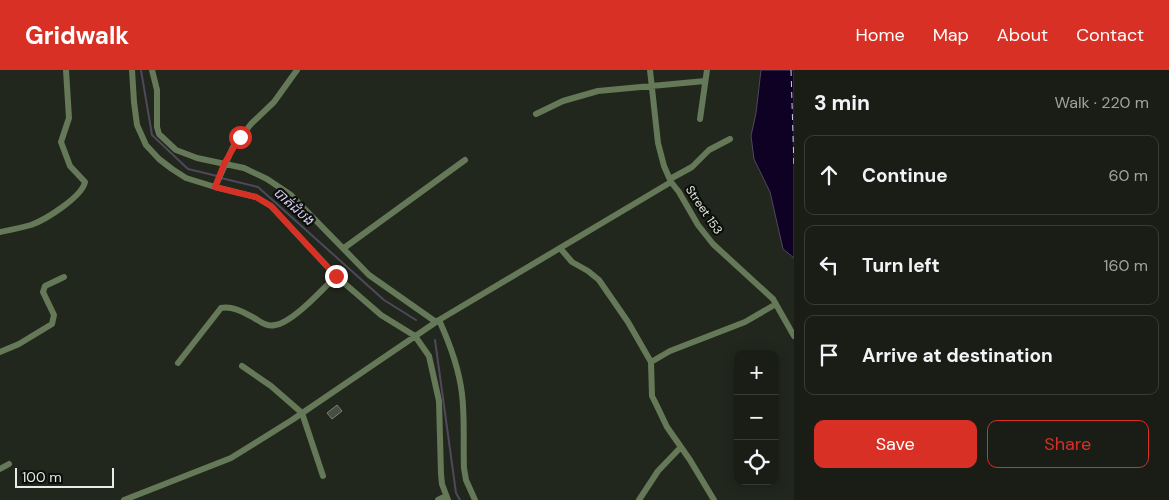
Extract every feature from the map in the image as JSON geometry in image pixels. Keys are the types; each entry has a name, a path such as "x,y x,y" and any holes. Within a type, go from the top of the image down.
{"street":[{"path":"0,232 30,225 42,220 74,197 84,186 85,182 70,166 61,142 69,118 66,70"},
{"path":"132,70 137,125 146,145 172,169 186,178 256,197 271,206 336,276 381,315 416,336 429,356 440,401 441,474 447,498 438,500"},
{"path":"152,70 157,90 157,127 159,134 176,150 196,158 244,168 281,188 291,195 369,275 438,321 451,345 458,370 462,394 464,468 466,480 476,500"},
{"path":"215,187 224,164 240,137 274,102 297,70"},
{"name":"Street 153","path":"650,70 658,144 670,180 698,225 713,244 776,304 794,336"},
{"path":"700,119 707,70"},
{"path":"536,114 563,101 598,91 705,81"},
{"path":"124,500 231,458 302,413 438,321 692,167 709,150 730,139"},
{"path":"344,248 465,160"},
{"path":"560,248 572,262 599,280 628,322 651,362 652,396 667,427 714,500"},
{"path":"178,363 221,308 230,306 264,324 274,326 282,324 302,309 336,276"},
{"path":"0,352 19,344 52,324 54,314 43,292 46,286 64,277"},
{"path":"651,362 679,348 745,322 776,304"},
{"path":"242,366 270,386 302,413 323,476"},
{"path":"639,500 658,471 680,448"},
{"path":"0,470 9,464"}],"shaded area":[{"path":"761,70 794,70 794,258 783,249 770,192 754,159 751,136"}],"building":[{"path":"337,405 342,411 332,419 327,413"}],"waterway":[{"name":"បាត់ដំបង","path":"141,70 152,135 188,169 217,176"},
{"name":"បាត់ដំបង","path":"221,178 258,187 384,300 416,320"},
{"name":"បាត់ដំបង","path":"435,340 456,493 460,500"}],"ferry route":[{"path":"791,70 794,168"}],"route":[{"path":"240,137 233,146 215,187 264,200 282,216 336,276"}]}
